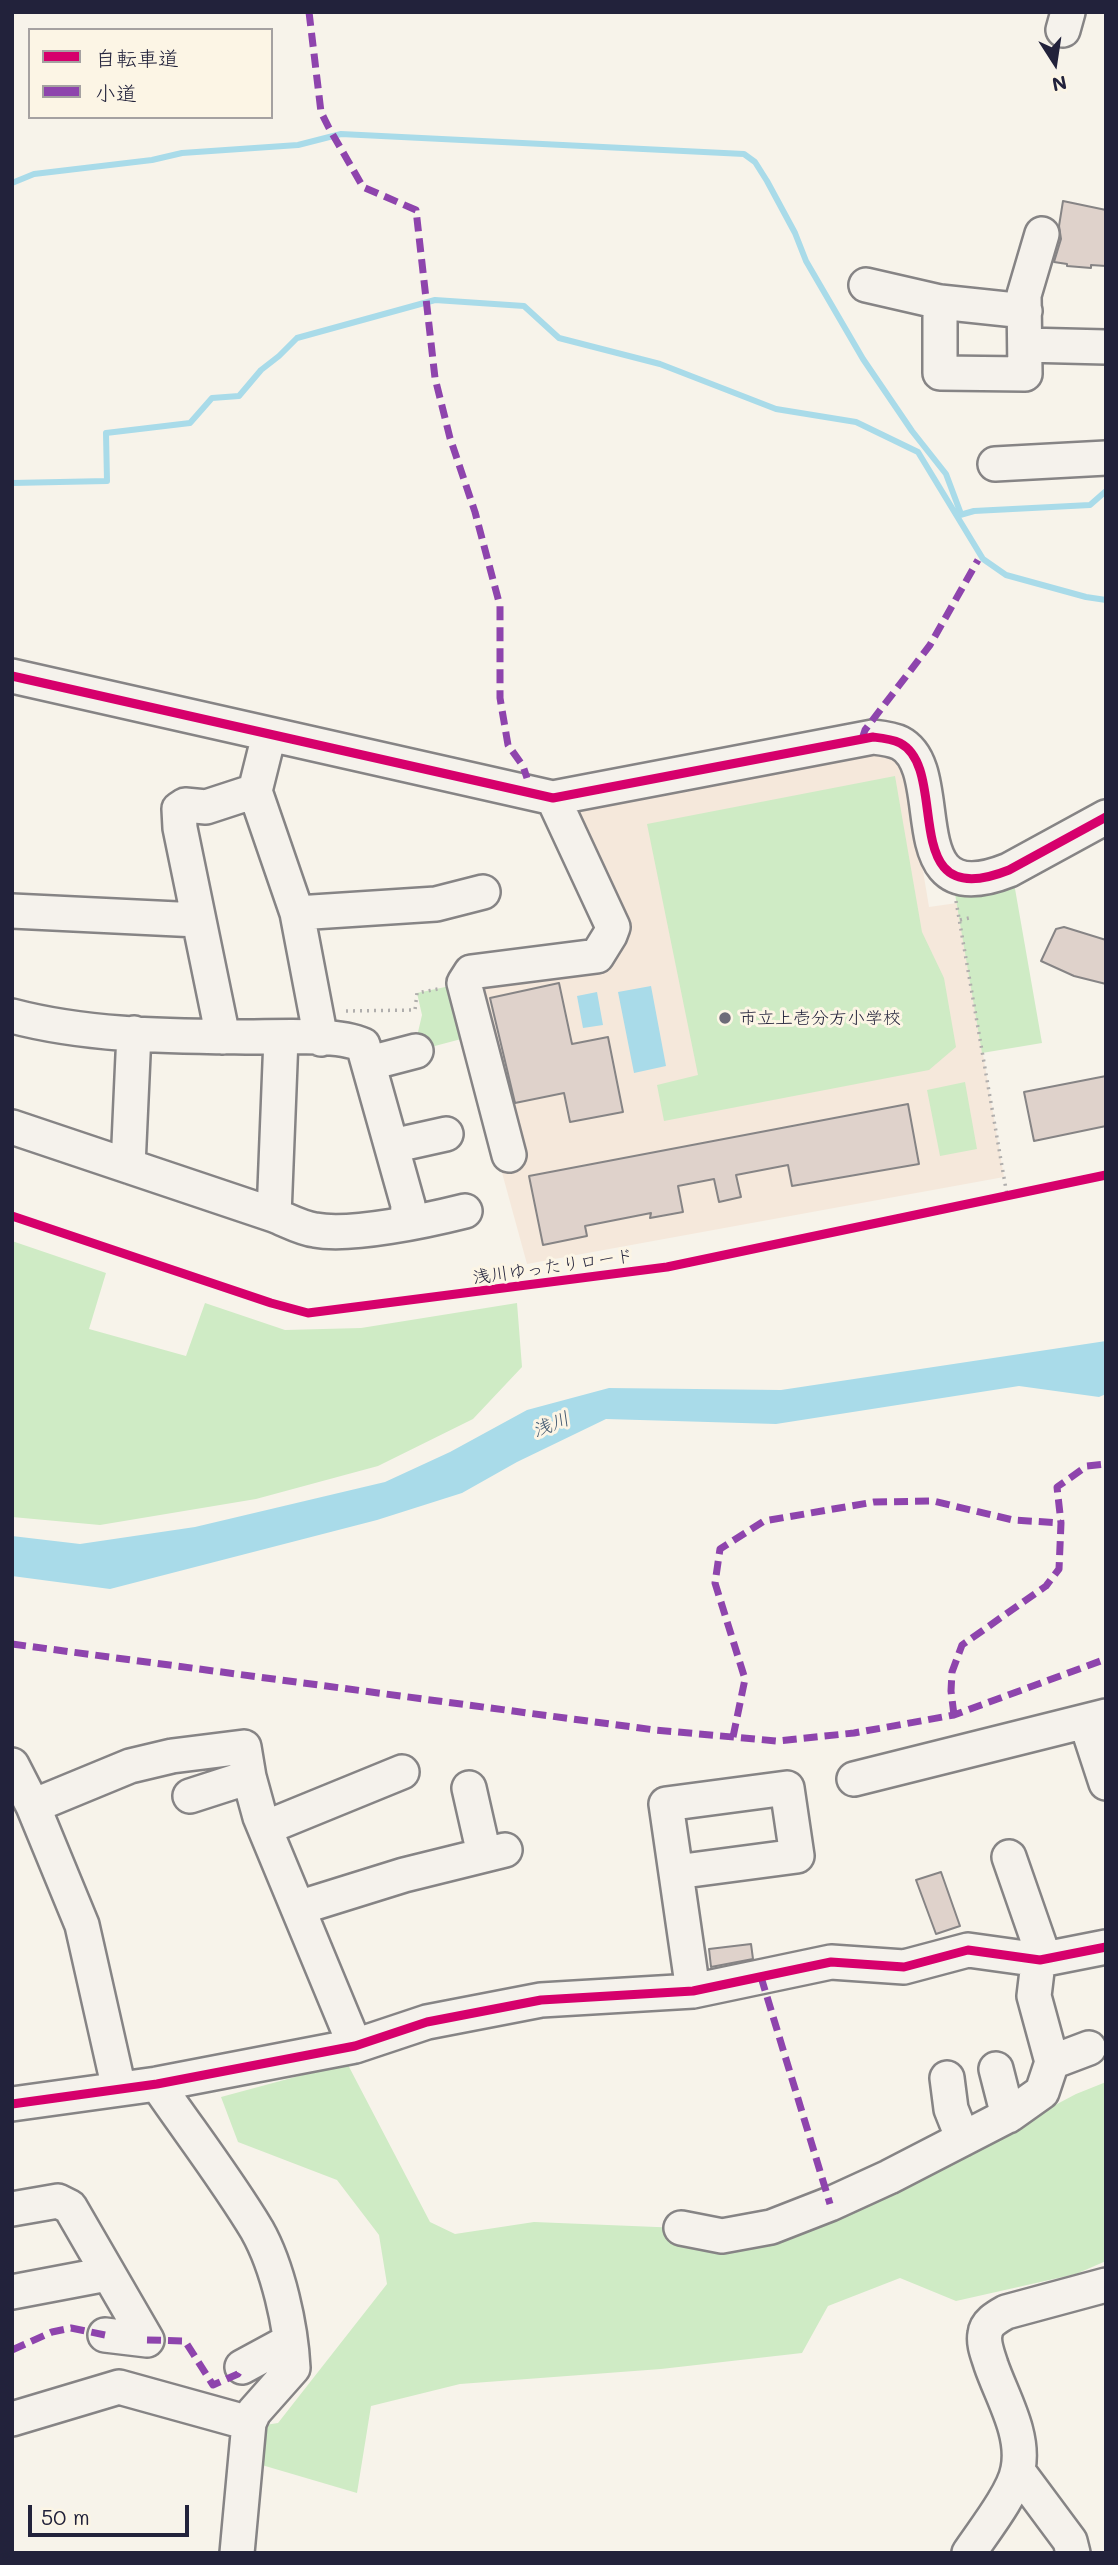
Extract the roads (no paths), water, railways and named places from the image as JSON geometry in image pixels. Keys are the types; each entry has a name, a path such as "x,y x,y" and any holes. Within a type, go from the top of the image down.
{"street":[{"path":"940,302 940,373 1025,374 1024,295 1042,234"},
{"path":"866,285 940,302 1024,311"},
{"path":"1025,345 1106,347"},
{"path":"995,464 1106,458"},
{"path":"12,676 553,799 873,737 886,738 900,743 916,760 922,776 931,841 937,859 960,877 985,877 1009,870 1106,817"},
{"path":"269,735 255,791 297,913 318,1025"},
{"path":"223,1037 180,828 179,809 185,804 206,807 255,791"},
{"path":"509,1155 464,983 471,972 597,956 612,927 553,799"},
{"path":"297,913 436,904 483,892"},
{"path":"12,911 198,920"},
{"path":"12,1016 51,1026 223,1037 281,1038 318,1025 363,1045 408,1205 407,1222"},
{"path":"128,1166 134,1033"},
{"path":"274,1214 281,1038"},
{"path":"370,1063 416,1051"},
{"path":"12,1127 274,1214 314,1230 340,1232 422,1222 465,1211"},
{"path":"392,1146 446,1134"},
{"path":"854,1779 1096,1719 1106,1783"},
{"path":"33,1806 130,1766 172,1756 244,1747 260,1817 355,2046"},
{"path":"12,1765 33,1806 82,1925 119,2089"},
{"path":"265,1828 402,1772"},
{"path":"190,1796 249,1777"},
{"path":"298,1908 404,1875 494,1852 468,1787"},
{"path":"681,2228 722,2236 771,2227 842,2199 963,2139 1008,2116 1042,2092 1052,2062 1034,1996 1040,1946 1009,1857"},
{"path":"676,1872 693,1991"},
{"path":"12,2104 158,2084 355,2046 427,2022 541,2000 693,1991 831,1962 904,1967 968,1950 1040,1960 1106,1947"},
{"path":"1052,2062 1089,2048"},
{"path":"996,2069 1008,2116"},
{"path":"947,2078 951,2109 963,2139"},
{"path":"158,2084 258,2231 277,2279 290,2341 293,2368 254,2412 248,2423 237,2553"},
{"path":"12,2209 58,2201 70,2207 147,2340 106,2335"},
{"path":"12,2292 107,2274"},
{"path":"969,2553 1003,2501 1018,2471 1019,2451 1014,2424 985,2346 984,2332 994,2319 1006,2312 1106,2286"},
{"path":"242,2367 290,2341"},
{"path":"12,2419 119,2387 248,2423"},
{"path":"1018,2471 1070,2541 1073,2553"}],"water":[{"path":"651,986 666,1066 634,1073 618,992"},
{"path":"597,992 603,1025 583,1028 577,996"},
{"name":"浅川","path":"1106,1341 1106,1394 1099,1397 1019,1386 776,1424 606,1419 517,1462 462,1493 377,1520 110,1589 12,1576 12,1536 80,1544 195,1527 385,1482 450,1452 527,1410 609,1388 781,1390"}],"waterway":[{"path":"12,183 34,174 152,160 182,153 298,145 341,134 744,154 755,162 767,181 795,233 806,261 863,359 912,431 946,474 961,514"},
{"path":"12,483 107,481 106,433 190,423 212,398 239,396 261,370 297,338 435,300 524,306 559,338 660,364 776,409 856,422 918,452 983,559 1006,575 1106,600"},
{"path":"960,515 974,511 1090,505 1106,491"}],"place":[{"name":"市立上壱分方小学校","path":"725,1018"}]}
